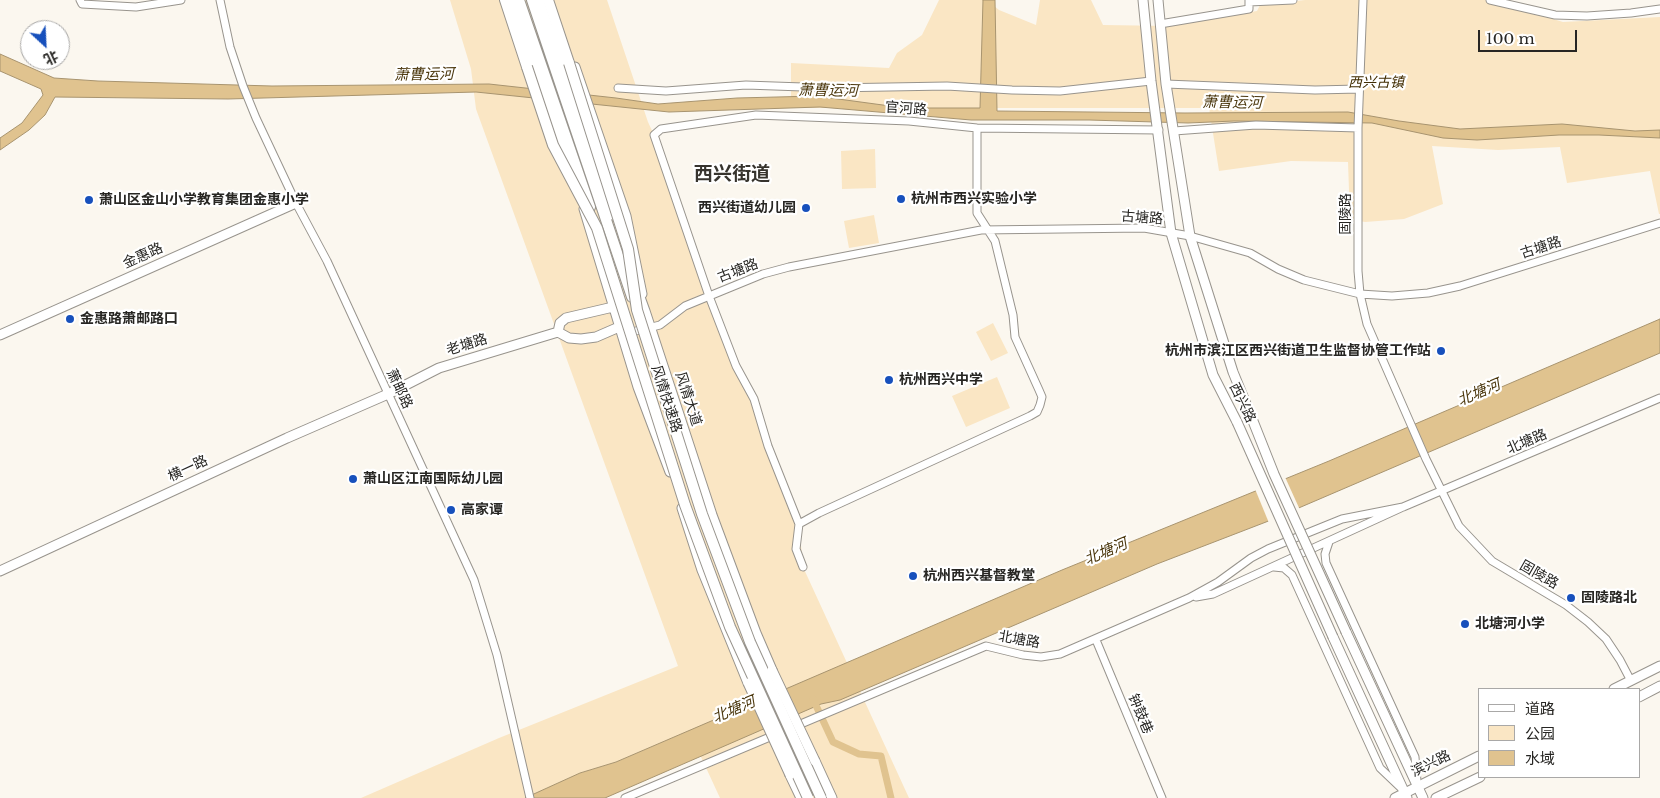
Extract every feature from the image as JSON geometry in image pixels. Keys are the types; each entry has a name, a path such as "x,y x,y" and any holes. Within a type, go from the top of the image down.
{"highway":[{"path":"505,0 531,68 553,145 596,228"},
{"name":"风情快速路","path":"519,0 596,228 685,505 706,563 730,627 808,798"},
{"name":"风情快速路","path":"532,0 641,311 682,456 718,559 750,642 821,798"},
{"path":"548,0 628,249 641,311"}],"main road":[{"path":"513,0 531,68 549,108 581,201 619,327 702,570 748,683 801,798"},
{"name":"风情大道","path":"539,0 620,237 641,311 650,329 712,515 756,633 832,798"},
{"path":"553,0 626,216 641,311"},
{"name":"西兴路","path":"1143,0 1151,81 1171,234 1213,375 1406,795"},
{"name":"西兴路","path":"1158,0 1166,84 1190,236 1233,372 1274,474 1424,798"},
{"name":"金惠路","path":"0,335 296,203"},
{"name":"老塘路","path":"388,394 439,368 558,332 560,323 566,318 613,307"},
{"path":"558,332 569,338 582,339 596,337 619,327"},
{"name":"横一路","path":"0,571 287,438 388,394"},
{"path":"1616,688 1660,666"},
{"path":"1640,696 1660,686"},
{"name":"滨兴路","path":"1395,798 1406,795 1417,786 1478,756"},
{"path":"1436,798 1478,778"}],"street":[{"path":"80,0 82,4 136,8 181,0"},
{"name":"萧邮路","path":"220,0 230,47 252,110 296,203 327,261 474,580 488,623 530,798"},
{"path":"1160,24 1249,4 1293,0"},
{"name":"固陵路","path":"1363,0 1358,106 1360,294 1368,324 1426,459 1459,526 1492,561 1566,605 1588,622 1606,639 1631,681"},
{"path":"1490,0 1554,15 1587,16 1660,9"},
{"path":"618,88 666,91 746,85 831,88 947,86 1060,91 1151,81"},
{"path":"1166,84 1315,90 1359,89"},
{"name":"官河路","path":"709,296 654,135 661,129 756,115 909,121 977,128 1158,129"},
{"path":"1174,129 1256,125 1358,126"},
{"path":"799,524 1037,412 1042,397 1014,337 1013,315 995,241 977,213 977,128"},
{"name":"古塘路","path":"619,327 632,332 650,329 660,325 685,306 764,274 789,267 981,230 1144,228 1190,236 1250,253 1278,269 1304,280 1360,294 1392,296 1428,293 1460,286 1660,223"},
{"path":"709,296 736,366 754,399 768,446 799,524 796,549 803,567"},
{"name":"北塘路","path":"1189,598 1212,594 1403,508 1660,398"},
{"name":"北塘路","path":"625,798 986,646 1023,655 1041,657 1060,654 1189,598 1218,582 1251,558 1268,549 1342,519 1403,508"},
{"name":"西兴路","path":"1330,542 1325,554 1326,562 1415,757 1417,786"},
{"path":"1274,567 1284,568 1292,575 1380,768 1406,795"},
{"name":"钟鼓巷","path":"1096,640 1162,798"}],"green space":[{"path":"450,0 607,0 709,296 754,399 799,524 803,567 909,798 720,798 689,731 616,762 580,773 525,798 361,798 499,738 678,666 476,109 471,69"},
{"name":"西兴古镇","path":"939,0 987,0 999,10 1036,25 1040,0 1091,0 1103,25 1170,26 1257,11 1260,5 1305,0 1489,0 1563,22 1660,17 1660,214 1650,171 1567,183 1560,147 1498,150 1432,146 1443,204 1404,219 1365,222 1350,219 1348,162 1291,161 1219,171 1209,108 791,108 791,63 889,68 897,53 922,35"},
{"path":"875,149 876,188 842,189 841,151"},
{"path":"874,215 879,243 849,248 844,221"},
{"path":"993,323 1008,353 991,361 976,332"},
{"path":"997,377 1010,408 966,427 952,396"}],"water":[{"path":"983,0 995,0 997,111 1348,112 1460,129 1562,124 1635,131 1660,130 1660,138 1559,135 1477,140 1443,138 1372,123 971,120 820,107 669,112 476,92 228,99 55,97 45,115 29,130 0,150 0,138 22,123 43,95 41,89 0,71 0,54 20,63 20,70 36,70 54,78 98,81 272,86 489,84 658,104 737,98 816,96 905,108 980,108"},
{"path":"1660,319 1660,353 1266,522 1157,564 840,700 821,704 605,798 525,798 580,773 616,762 1062,570 1329,461"}],"pier":[{"path":"1285,477 1300,510 1269,523 1255,489"}],"waterway":[{"path":"813,699 833,742 859,754 881,756 891,798"}],"place":[{"name":"杭州市西兴实验小学","path":"901,199"},
{"name":"萧山区金山小学教育集团金惠小学","path":"89,200"},
{"name":"西兴街道幼儿园","path":"806,208"},
{"name":"金惠路萧邮路口","path":"70,319"},
{"name":"杭州市滨江区西兴街道卫生监督协管工作站","path":"1441,351"},
{"name":"杭州西兴中学","path":"889,380"},
{"name":"萧山区江南国际幼儿园","path":"353,479"},
{"name":"高家谭","path":"451,510"},
{"name":"杭州西兴基督教堂","path":"913,576"},
{"name":"固陵路北","path":"1571,598"},
{"name":"北塘河小学","path":"1465,624"}],"district":[{"name":"西兴街道","path":"732,175"}],"water label":[{"name":"萧曹运河","path":"424,75"},
{"name":"萧曹运河","path":"828,91"},
{"name":"萧曹运河","path":"1232,103"},
{"name":"北塘河","path":"1479,393"},
{"name":"北塘河","path":"1106,552"},
{"name":"北塘河","path":"734,710"}]}
